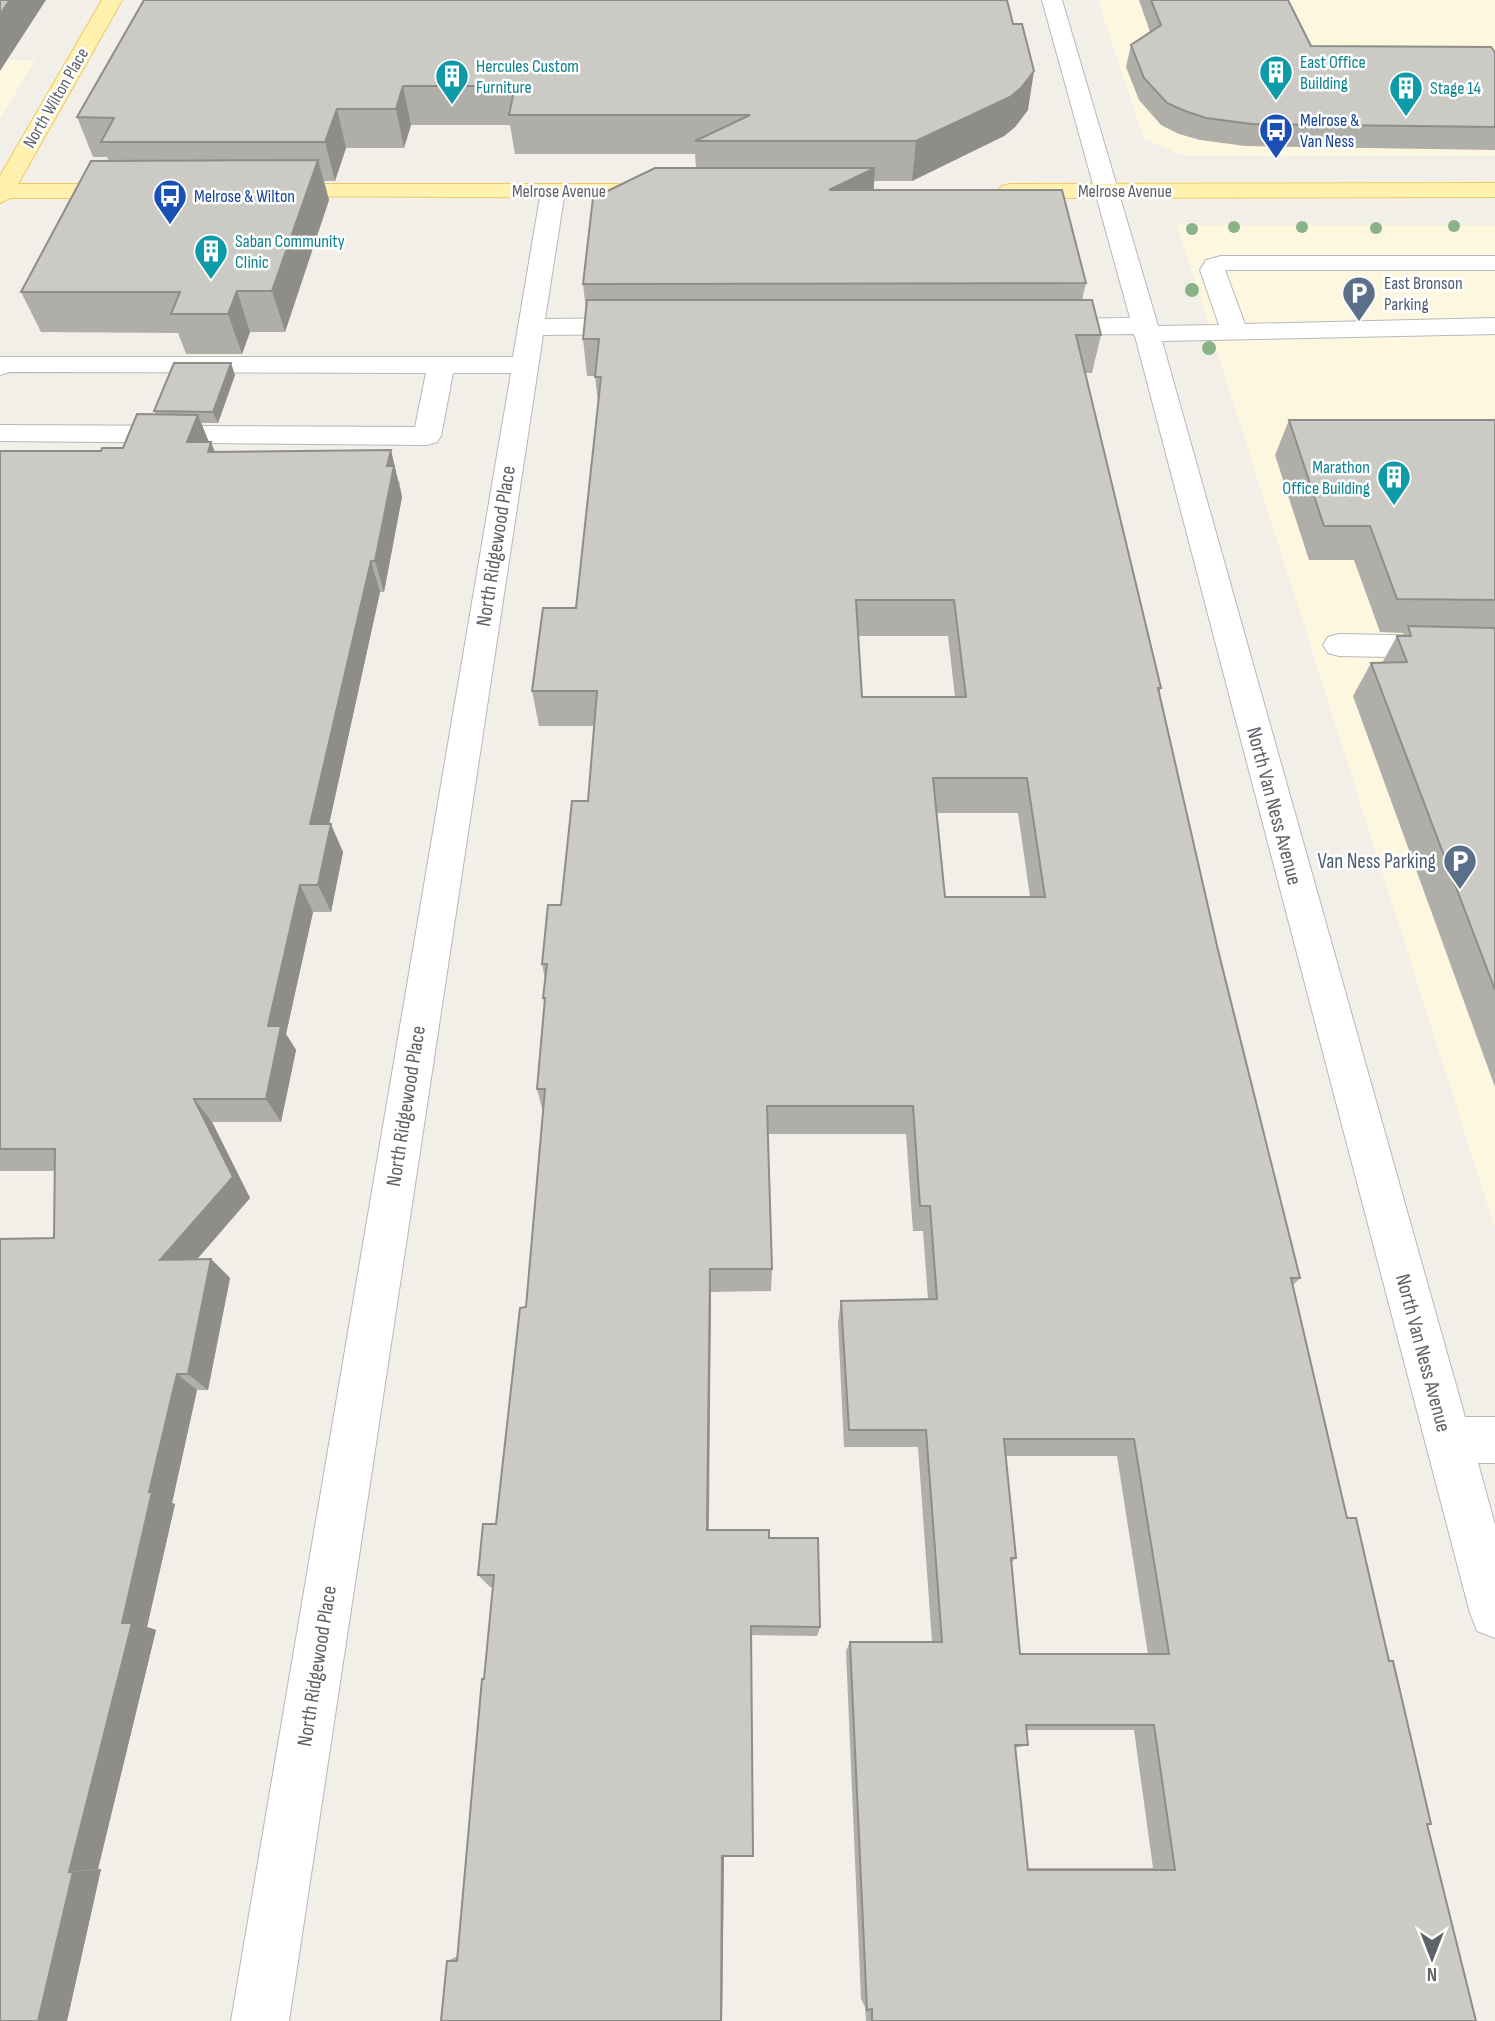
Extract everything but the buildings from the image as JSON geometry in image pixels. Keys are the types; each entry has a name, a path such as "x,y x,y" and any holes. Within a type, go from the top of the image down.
{"main road":[{"name":"North Wilton Place","path":"1,193 112,0"},
{"name":"Melrose Avenue","path":"982,191 1495,190"},
{"path":"1,193 155,191"},
{"name":"Melrose Avenue","path":"248,191 687,191"}],"street":[{"name":"North Van Ness Avenue","path":"1052,0 1108,191 1495,1613"},
{"name":"North Ridgewood Place","path":"260,2021 553,191"},
{"path":"1235,332 1212,270 1215,265 1221,263 1495,263"},
{"path":"1,365 441,365 528,346 658,326"},
{"path":"1029,327 1235,332 1495,326"},
{"path":"0,433 427,436 441,365"},
{"path":"1339,645 1495,648"},
{"path":"1446,1440 1495,1440"}],"shaded area":[{"path":"1098,0 1495,0 1495,156 1185,156 1144,139"},
{"path":"0,60 35,60 0,119"},
{"path":"1177,225 1495,225 1495,1228"}],"place":[{"name":"East Office Building","path":"1276,102"},
{"name":"Hercules Custom Furniture","path":"452,106"},
{"name":"Stage 14","path":"1406,118"},
{"name":"Melrose & Van Ness","path":"1276,160"},
{"name":"Melrose & Wilton","path":"170,226"},
{"name":"Saban Community Clinic","path":"211,281"},
{"name":"East Bronson Parking","path":"1359,323"},
{"name":"Marathon Office Building","path":"1394,507"},
{"name":"Van Ness Parking","path":"1460,891"}]}
